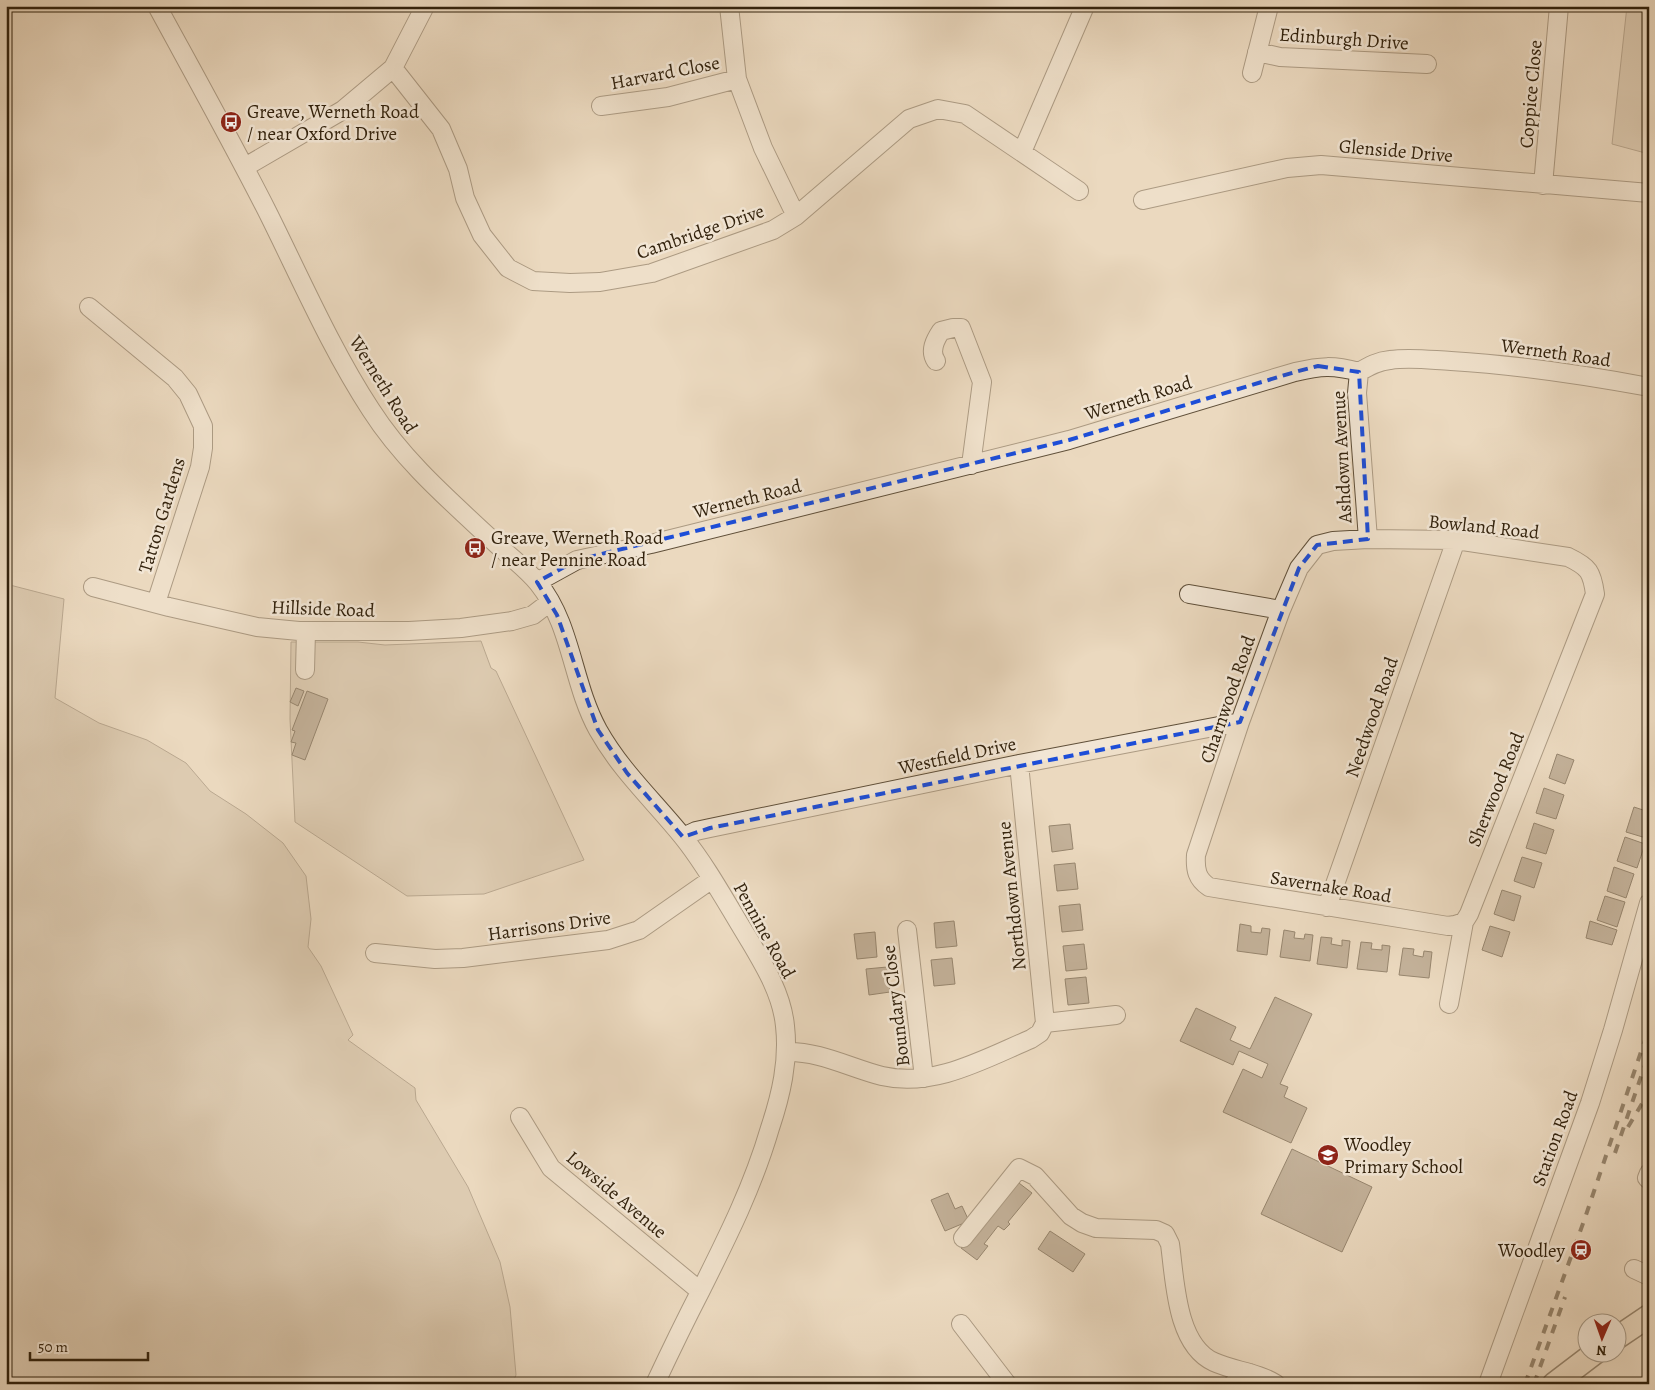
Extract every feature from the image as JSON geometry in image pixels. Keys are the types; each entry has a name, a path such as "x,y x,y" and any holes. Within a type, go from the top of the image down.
{"main road":[{"path":"1628,1330 1649,1316"},
{"path":"1554,1384 1583,1362"}],"street":[{"name":"Werneth Road","path":"157,6 245,167 336,350 368,407 396,446 432,485 537,582 577,560 651,544 1069,440 1318,366 1338,367 1359,372 1375,363 1391,360 1409,359 1462,362 1534,368 1649,387"},
{"path":"729,6 737,79 763,148 796,216"},
{"path":"1022,152 1085,6"},
{"name":"Edinburgh Drive","path":"1252,73 1269,6"},
{"name":"Coppice Close","path":"1543,185 1559,6"},
{"path":"245,167 342,110 392,68 422,7"},
{"name":"Edinburgh Drive","path":"1257,52 1280,57 1427,64"},
{"name":"Cambridge Drive","path":"392,68 441,129 458,169 465,198 482,235 508,268 532,281 600,282 652,273 773,230 796,216 909,119 938,110 966,114 1079,191"},
{"name":"Harvard Close","path":"601,106 668,97 737,79"},
{"name":"Glenside Drive","path":"1143,200 1287,168 1321,165 1649,193"},
{"name":"Tatton Gardens","path":"88,307 174,378 188,394 203,426 203,448 200,467 156,603"},
{"path":"936,361 933,357 934,341 941,330 961,328 982,382 971,464"},
{"name":"Ashdown Avenue","path":"1359,372 1357,393 1368,539"},
{"name":"Bowland Road","path":"1317,545 1333,541 1368,539 1456,540 1568,558 1582,564 1593,576 1595,594"},
{"name":"Needwood Road","path":"1326,907 1456,540"},
{"name":"Charnwood Road","path":"1196,873 1196,855 1240,722 1281,610 1299,568 1317,545"},
{"name":"Pennine Road","path":"537,582 557,615 586,702 598,730 627,773 683,837 712,879 754,949 779,998 785,1023 786,1052 783,1080 778,1104 754,1179 655,1384"},
{"name":"Hillside Road","path":"93,588 257,627 306,631 400,632 461,628 533,615 550,602"},
{"path":"1189,594 1281,610"},
{"name":"Sherwood Road","path":"1449,1004 1464,922 1469,914 1595,594"},
{"path":"305,670 306,631"},
{"name":"Westfield Drive","path":"683,837 696,831 1019,764 1240,722"},
{"name":"Northdown Avenue","path":"1019,764 1045,1023"},
{"name":"Savernake Road","path":"1196,873 1202,882 1209,887 1448,926 1464,922"},
{"name":"Harrisons Drive","path":"375,953 435,959 463,958 608,940 638,930 712,879"},
{"name":"Station Road","path":"1488,1384 1590,1103 1649,903"},
{"name":"Boundary Close","path":"907,930 924,1078"},
{"path":"786,1052 798,1051 814,1054 882,1076 902,1079 924,1078 948,1073 1030,1039 1040,1033 1045,1023 1116,1016"},
{"name":"Lowside Avenue","path":"520,1117 551,1168 700,1291"},
{"path":"963,1238 1018,1168 1035,1176 1070,1216 1082,1223 1096,1228 1156,1230 1165,1234 1170,1244 1184,1326 1190,1339 1200,1352 1212,1362 1250,1373 1276,1384"},
{"path":"1649,1173 1647,1178 1649,1180"},
{"path":"961,1324 1007,1384"},
{"path":"1233,1384 1250,1373"}],"highlighted area":[{"path":"1318,366 1359,372 1368,539 1317,545 1299,568 1240,722 710,828 683,837 627,773 598,730 557,615 537,582 577,560 1069,440"}],"shaded area":[{"path":"1627,6 1649,6 1649,154 1612,144"},
{"path":"6,584 64,599 55,698 99,723 147,740 186,763 210,791 246,814 283,843 306,876 311,919 308,947 321,966 353,1035 348,1040 415,1088 416,1100 468,1187 500,1262 510,1307 516,1375 512,1384 6,1384"},
{"path":"481,641 491,668 496,671 584,860 484,894 407,896 295,822 290,719 291,642 358,642 385,645"}],"building":[{"path":"296,688 304,691 298,706 290,702"},
{"path":"307,691 328,699 305,760 292,755 296,743 291,742 295,731 292,730"},
{"path":"1557,754 1574,760 1565,784 1549,778"},
{"path":"1544,788 1564,795 1556,819 1536,813"},
{"path":"1634,807 1649,812 1649,831 1646,838 1626,832"},
{"path":"1534,823 1554,830 1546,854 1526,848"},
{"path":"1070,824 1073,849 1052,852 1049,826"},
{"path":"1625,837 1645,844 1637,868 1617,861"},
{"path":"1522,857 1542,863 1534,888 1514,881"},
{"path":"1075,863 1078,889 1057,891 1054,865"},
{"path":"1614,867 1634,874 1626,898 1607,891"},
{"path":"1502,890 1521,896 1514,921 1494,914"},
{"path":"1605,896 1625,902 1617,927 1597,920"},
{"path":"1080,904 1083,930 1062,932 1059,906"},
{"path":"954,921 957,946 936,948 934,923"},
{"path":"1590,921 1617,930 1612,945 1586,938"},
{"path":"1240,924 1251,926 1251,932 1261,933 1262,928 1270,929 1267,955 1237,951"},
{"path":"1490,926 1510,932 1502,957 1482,950"},
{"path":"1284,930 1295,932 1294,938 1304,939 1305,934 1313,935 1310,961 1280,957"},
{"path":"875,932 877,957 857,959 854,934"},
{"path":"1321,937 1332,938 1331,944 1342,946 1342,940 1350,941 1347,968 1317,964"},
{"path":"1361,942 1372,943 1371,949 1382,950 1382,945 1390,946 1387,972 1357,969"},
{"path":"1084,944 1087,969 1066,971 1063,946"},
{"path":"1403,948 1414,949 1413,955 1423,957 1424,951 1432,952 1429,978 1399,975"},
{"path":"952,958 955,984 934,986 931,960"},
{"path":"887,967 890,992 869,995 866,969"},
{"path":"1086,977 1089,1003 1068,1005 1065,979"},
{"path":"1275,997 1312,1014 1280,1084 1288,1087 1284,1097 1307,1108 1291,1143 1223,1112 1243,1069 1262,1078 1268,1064 1239,1051 1233,1065 1180,1041 1196,1008 1236,1027 1230,1040 1250,1049"},
{"path":"1292,1149 1372,1187 1342,1252 1261,1214"},
{"path":"1015,1180 1032,1193 1008,1222 1010,1224 1004,1230 998,1226 984,1244 988,1246 977,1260 961,1248"},
{"path":"948,1193 955,1209 962,1206 969,1221 945,1231 931,1200"},
{"path":"1050,1231 1085,1254 1073,1272 1038,1249"}],"railway":[{"path":"1525,1384 1585,1218 1649,1028"},
{"path":"1615,1153 1649,1053"},
{"path":"1628,1127 1649,1092"},
{"path":"1534,1384 1565,1297"}],"place":[{"name":"Greave, Werneth Road / near Oxford Drive","path":"231,122"},
{"name":"Greave, Werneth Road / near Pennine Road","path":"475,548"},
{"name":"Woodley Primary School","path":"1328,1155"},
{"name":"Woodley","path":"1581,1250"}]}
